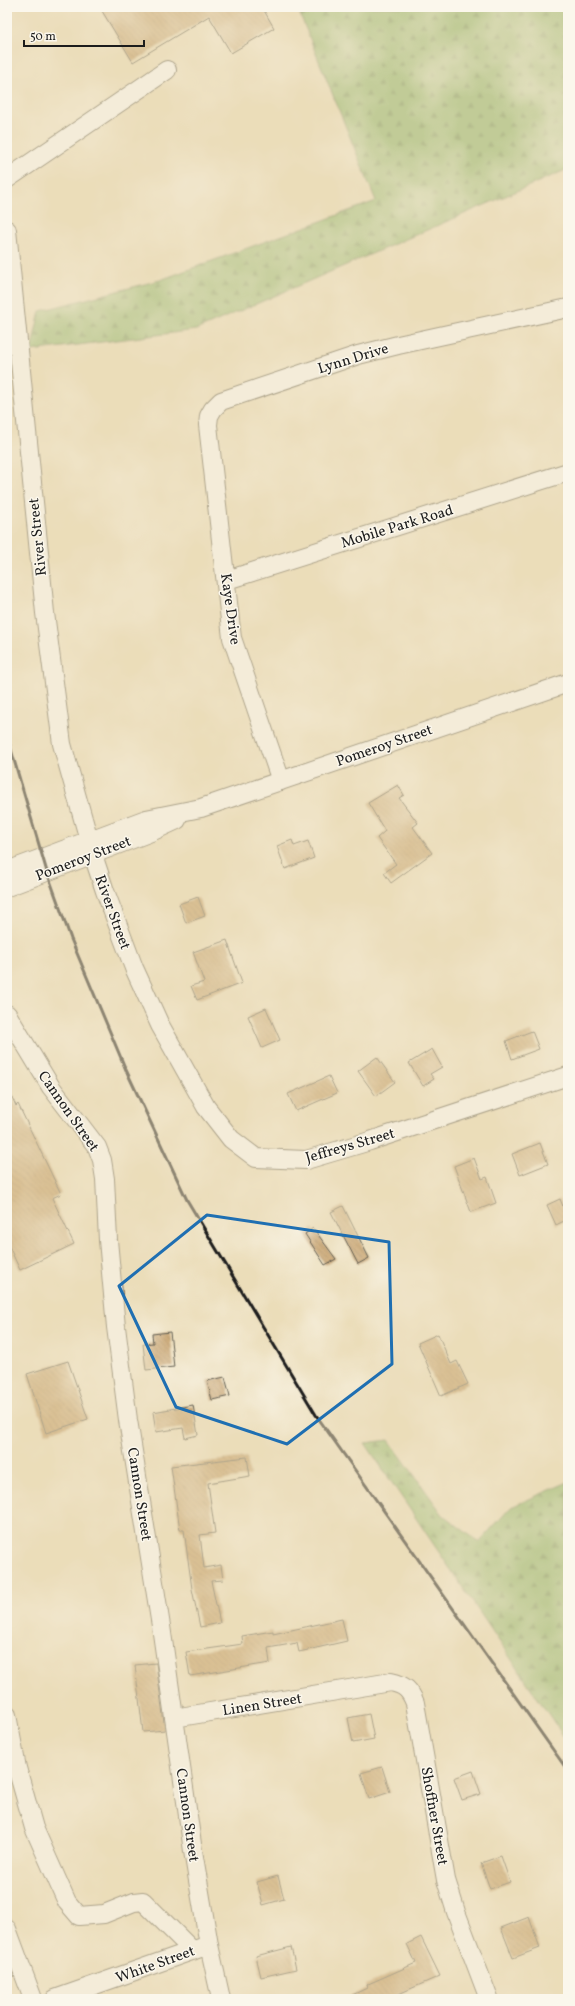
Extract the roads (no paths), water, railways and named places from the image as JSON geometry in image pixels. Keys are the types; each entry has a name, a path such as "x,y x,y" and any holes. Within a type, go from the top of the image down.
{"street":[{"path":"7,179 167,70"},
{"name":"River Street","path":"7,230 45,613 62,744 91,848 105,891 134,968"},
{"name":"Lynn Drive","path":"214,478 208,425 209,416 213,409 221,402 358,355 568,308"},
{"name":"Mobile Park Road","path":"226,580 568,472"},
{"name":"Kaye Drive","path":"214,478 232,638 281,781"},
{"name":"Pomeroy Street","path":"7,871 151,832 201,808 568,683"},
{"name":"Pomeroy Street","path":"7,887 91,848"},
{"name":"Jeffreys Street","path":"134,968 160,1025 206,1107 231,1139 256,1158 306,1160 370,1141 568,1076"},
{"name":"Cannon Street","path":"7,1014 51,1087 97,1147 102,1160 105,1179 108,1240 116,1327 128,1420 174,1718 201,1948 221,1999"},
{"name":"Shoffner Street","path":"350,1689 391,1682 401,1684 410,1691 415,1703 446,1880 484,1997"},
{"name":"Linen Street","path":"174,1718 350,1689"},
{"path":"7,1715 18,1768 34,1828 67,1902 79,1916 104,1914 134,1902 143,1901 201,1948"},
{"path":"7,1929 33,1999"},
{"name":"White Street","path":"55,1999 201,1948"}],"railway":[{"path":"7,736 47,872 71,939 126,1070 187,1200 316,1415 568,1771"}]}
